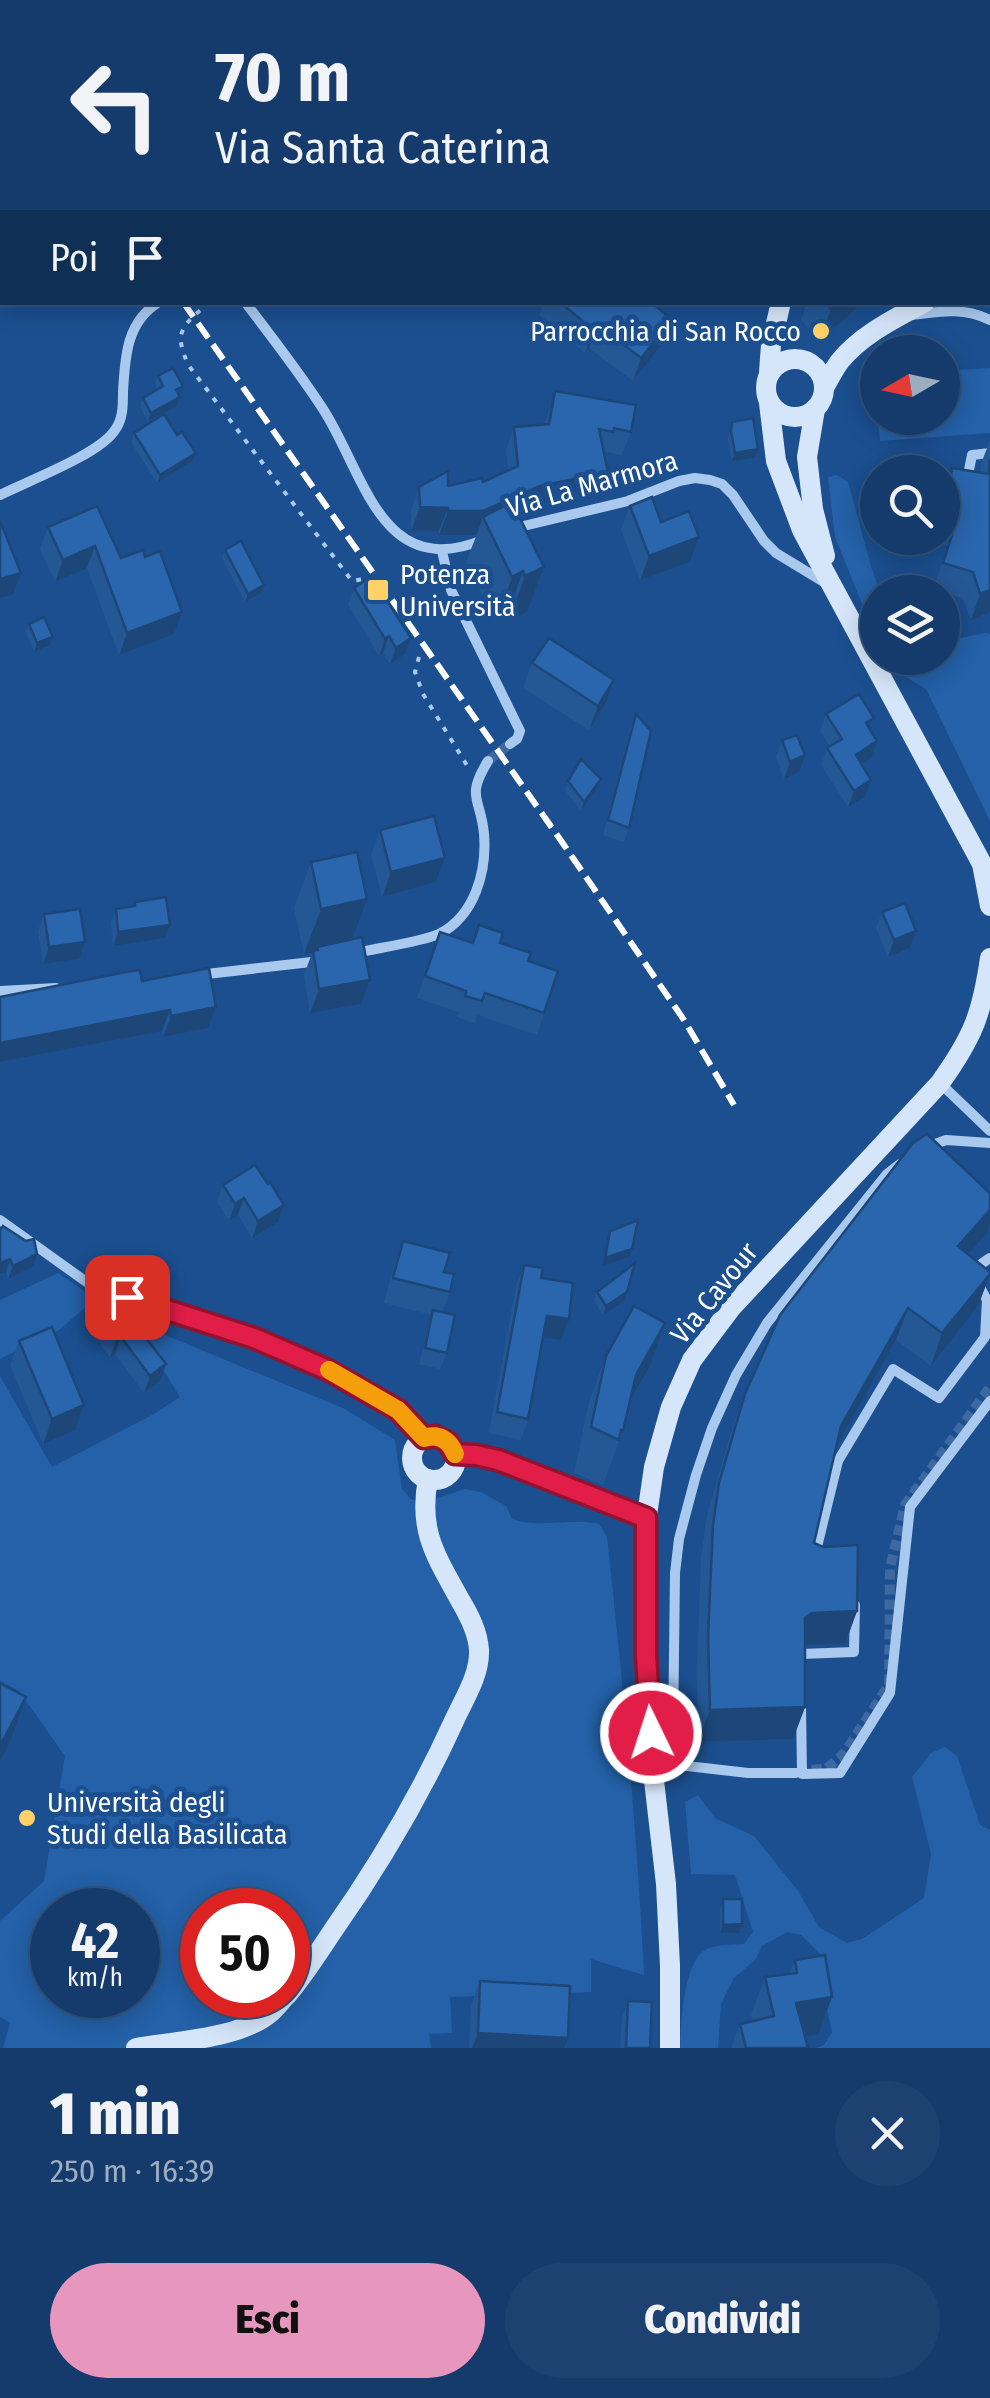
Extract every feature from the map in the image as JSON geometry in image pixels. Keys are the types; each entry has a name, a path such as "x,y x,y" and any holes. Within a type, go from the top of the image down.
{"main road":[{"path":"769,402 790,417 814,410 839,362 856,345 920,305"},
{"path":"778,308 784,340 801,360 817,368 824,388"},
{"path":"778,308 766,382 776,462 802,530 986,869 990,906"},
{"path":"770,372 780,362 856,345"},
{"path":"814,410 807,457 812,510 832,587"},
{"name":"Via Cavour","path":"670,2048 666,1884 646,1655 646,1518 654,1467 671,1407 692,1360 732,1308 940,1083 960,1056 977,1023 990,958"},
{"path":"435,1436 448,1442 455,1454 453,1468 435,1480 417,1472 412,1460 415,1447 424,1438 435,1436"},
{"path":"455,1454 498,1460 646,1518"},
{"path":"310,1963 398,1833 477,1666 479,1648 471,1620 432,1548 425,1523 428,1479"},
{"path":"136,2048 227,2033 263,2018"}],"street":[{"path":"0,495 101,446 115,430 122,414 125,353 134,326 154,305"},
{"path":"247,305 323,410 380,517 415,544 442,551 451,590 520,731 510,744"},
{"path":"898,318 953,309 990,320"},
{"path":"967,482 972,454 990,453"},
{"name":"Via La Marmora","path":"442,551 628,501 694,478 722,484 776,553 832,587"},
{"path":"348,954 438,934 457,921 474,899 484,866 484,831 475,798 476,780 488,761"},
{"path":"195,976 330,958"},
{"path":"0,992 58,988"},
{"path":"940,1083 990,1131"},
{"name":"Via Cavour","path":"657,1767 667,1757 673,1734 679,1539 712,1428 736,1375 767,1323 886,1174 926,1147 946,1140 990,1142"},
{"path":"0,1220 92,1286 254,1338 328,1370 398,1410 424,1438"},
{"path":"811,1570 838,1461 892,1369 939,1398 985,1337 987,1300 971,1271 990,1258"},
{"path":"801,1694 802,1774 840,1773 890,1693 910,1507 990,1401"},
{"path":"801,1674 801,1654 854,1652 855,1598"},
{"path":"657,1767 796,1774"}],"path":[{"path":"206,305 186,322 179,338 189,366 352,581 364,579"},
{"path":"419,657 415,672 423,694 476,780"}],"shaded area":[{"path":"990,368 990,433 880,441 879,435 960,435 960,370"},
{"path":"837,475 848,482 860,526 860,555 868,555 874,575 860,575 860,599 835,537 828,477"},
{"path":"990,634 990,821 926,689 902,675 960,675 960,638"},
{"path":"58,1273 95,1299 59,1330 0,1359 0,1300"},
{"path":"153,1330 345,1409 395,1440 402,1489 411,1499 425,1502 465,1489 481,1492 506,1506 512,1519 523,1522 599,1524 607,1537 619,1646 644,1975 591,1959 591,1992 450,1997 452,2033 429,2034 431,2048 3,2048 10,2023 0,2017 0,1921 30,1894 30,2018 160,2018 160,1888 36,1888 44,1881 65,1756 19,1691 0,1681 0,1376 52,1467 180,1397 145,1340 146,1333"},
{"path":"945,1747 957,1756 980,1825 990,1830 990,2048 816,2048 824,2045 832,2032 822,1987 822,1956 801,1935 787,1932 762,1946 756,1959 734,1978 721,2004 718,2048 680,2048 685,1995 698,1957 714,1947 744,1944 753,1932 735,1875 691,1874 685,1802 698,1795 715,1818 754,1836 798,1891 819,1927 847,1943 862,1939 924,1898 931,1854 912,1777 931,1753"}],"building":[{"path":"564,305 654,305 672,320 641,358 598,325 593,330"},
{"path":"173,368 183,386 176,390 180,397 151,413 143,398 163,386 158,376"},
{"path":"555,391 636,405 631,432 599,429 608,472 540,486 483,511 420,507 419,487 448,471 448,486 482,478 483,482 518,466 514,427 549,424"},
{"path":"164,414 177,435 182,432 196,453 160,475 134,433"},
{"path":"753,418 758,449 735,453 732,422"},
{"path":"990,459 990,590 980,594 973,572 943,563 946,555 960,555 960,469 989,474"},
{"path":"652,497 661,522 689,511 699,537 649,556 630,506"},
{"path":"512,502 544,567 525,576 523,571 512,577 483,517"},
{"path":"97,506 121,558 143,550 145,557 160,551 182,612 127,633 95,546 63,560 48,527"},
{"path":"0,521 21,573 0,579"},
{"path":"241,541 264,585 248,594 225,550"},
{"path":"371,576 411,638 396,648 389,636 385,639 354,588"},
{"path":"44,617 53,637 37,643 29,624"},
{"path":"549,638 614,680 598,706 532,663"},
{"path":"859,694 874,718 866,723 877,741 856,755 871,780 854,791 827,748 842,739 826,714"},
{"path":"636,714 651,731 629,828 608,820"},
{"path":"797,735 805,755 790,762 782,740"},
{"path":"581,759 601,779 584,802 568,781"},
{"path":"434,816 445,858 391,872 380,830"},
{"path":"357,852 367,899 321,909 311,862"},
{"path":"166,897 170,925 118,932 116,909"},
{"path":"905,903 916,931 894,940 882,912"},
{"path":"80,909 85,942 49,947 44,914"},
{"path":"479,925 503,933 500,943 531,953 528,961 558,971 544,1013 485,993 482,1001 465,996 466,991 425,976 440,932 473,943"},
{"path":"362,937 370,980 319,989 313,951"},
{"path":"209,968 216,1007 171,1016 170,1010 0,1043 0,997 131,971 140,970 142,981"},
{"path":"927,1134 990,1193 990,1210 958,1246 990,1274 942,1333 908,1308 841,1426 814,1543 823,1547 858,1545 857,1611 812,1613 805,1618 805,1707 710,1710 708,1636 713,1525 719,1483 745,1394 780,1315 913,1143"},
{"path":"255,1165 284,1205 258,1221 244,1198 235,1204 223,1185"},
{"path":"638,1220 632,1249 605,1258 610,1231"},
{"path":"3,1226 26,1241 34,1239 37,1254 13,1266 10,1259 0,1263"},
{"path":"403,1241 450,1253 444,1272 454,1274 450,1292 393,1278"},
{"path":"635,1263 627,1292 606,1306 597,1292"},
{"path":"524,1265 543,1268 541,1278 573,1283 569,1319 547,1316 528,1419 497,1412"},
{"path":"111,1293 166,1364 150,1376 121,1337 116,1340 91,1308"},
{"path":"634,1306 665,1323 636,1375 619,1440 591,1427 606,1356"},
{"path":"433,1310 455,1315 447,1353 425,1348"},
{"path":"52,1327 84,1405 52,1419 19,1341"},
{"path":"0,1683 26,1697 0,1746"},
{"path":"723,1899 742,1899 742,1924 723,1925"},
{"path":"825,1955 832,1997 796,2003 808,2048 746,2048 740,2024 774,2016 765,1977 797,1973 795,1960"},
{"path":"480,1981 570,1986 568,2038 478,2033"},
{"path":"628,2001 652,2002 650,2048 626,2048"}],"tunnel":[{"path":"488,761 510,744"},
{"path":"812,1770 827,1768 843,1755 889,1685 890,1568 905,1505 990,1387"}],"railway":[{"path":"185,305 564,845 684,1020 734,1105"}],"slow traffic":[{"path":"329,1370 398,1410 424,1438 435,1436 448,1442 455,1454"}],"place":[{"name":"Parrocchia di San Rocco","path":"821,331"},
{"name":"Potenza Università","path":"378,590"},
{"name":"Università degli Studi della Basilicata","path":"27,1818"}],"route":[{"path":"127,1297 254,1338 328,1370 398,1410 424,1438 442,1438 455,1454 498,1460 646,1518 646,1655 651,1733"}]}
